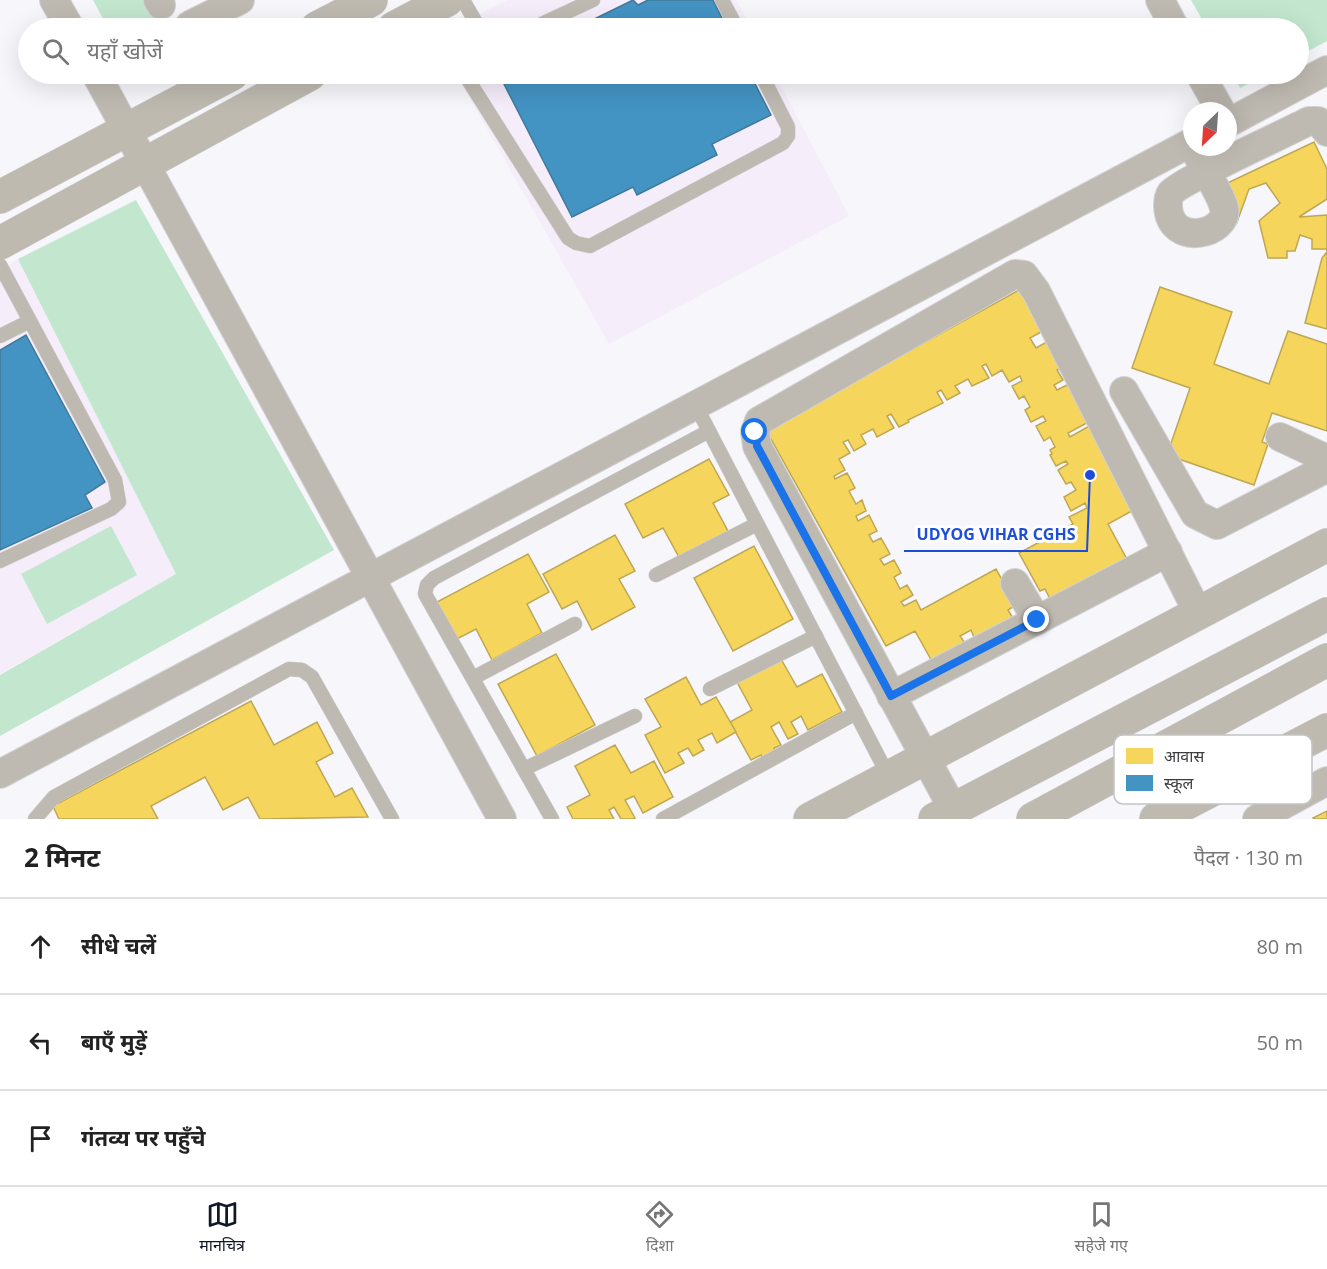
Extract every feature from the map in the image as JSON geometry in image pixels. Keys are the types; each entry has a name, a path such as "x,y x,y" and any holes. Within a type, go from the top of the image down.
{"street":[{"path":"54,0 64,18"},
{"path":"204,18 240,0"},
{"path":"336,18 371,0"},
{"path":"413,18 447,0"},
{"path":"1160,0 1170,18"},
{"path":"1309,80 1327,70"},
{"path":"102,84 502,819"},
{"path":"0,197 128,129 201,84"},
{"path":"0,243 291,84"},
{"path":"1206,84 1216,102"},
{"path":"1237,118 1301,84"},
{"path":"1198,156 1206,174 1309,122 1318,122 1327,132"},
{"path":"0,774 371,578 703,418 1183,149"},
{"path":"1198,613 1036,291 1024,275 1015,274 759,421 755,432 757,446 925,759 944,814 1327,614"},
{"path":"1124,391 1195,514 1205,521 1217,525 1327,468"},
{"path":"1280,437 1327,459"},
{"path":"810,819 1327,545"},
{"path":"891,696 1168,552"},
{"path":"1015,583 1037,620"},
{"path":"1188,735 1327,660"},
{"path":"1312,738 1327,730"},
{"path":"1033,819 1114,775"},
{"path":"1312,789 1327,781"},
{"path":"1156,819 1185,804"},
{"path":"1257,819 1285,804"}],"lane":[{"path":"463,0 473,18"},
{"path":"554,18 593,0"},
{"path":"722,0 732,18"},
{"path":"471,84 568,238 576,243 590,246 783,143 788,135 788,127 766,84"},
{"path":"0,265 115,480 119,502 111,510 0,561"},
{"path":"0,336 30,321"},
{"path":"552,819 425,594 427,585 434,578 703,418 890,777"},
{"path":"656,575 757,524"},
{"path":"473,678 575,624"},
{"path":"710,689 816,636"},
{"path":"35,819 54,797 290,669 302,670 312,676 392,819"},
{"path":"663,819 856,713"},
{"path":"524,769 635,716"}],"shaded area":[{"path":"507,0 736,0 746,18 472,18"},
{"path":"462,84 780,84 849,216 609,344"},
{"path":"18,259 176,574 0,674 0,270"}],"green space":[{"path":"93,0 145,0 155,18 103,18"},
{"path":"1191,0 1327,0 1327,41 1309,51 1309,18 1201,18"},
{"path":"136,200 334,550 0,736 0,675 176,574 18,259"},
{"path":"111,526 137,575 47,624 21,574"}],"building: आवास":[{"path":"1314,142 1327,169 1327,199 1299,217 1327,215 1327,251 1326,249 1312,249 1312,239 1300,235 1295,251 1287,251 1287,258 1268,258 1259,221 1280,203 1266,183 1249,189 1237,222 1221,186"},
{"path":"1327,252 1327,329 1305,323 1322,258"},
{"path":"1028,285 1052,326 1030,338 1036,348 1052,339 1063,367 1057,370 1063,380 1054,385 1057,390 1067,385 1096,418 1068,433 1070,437 1098,421 1139,507 1108,524 1129,563 1053,605 1045,589 1040,591 1019,553 1073,524 1069,517 1087,508 1085,503 1071,511 1064,497 1076,490 1071,482 1066,484 1058,470 1068,464 1066,461 1056,466 1050,455 1052,454 1050,450 1055,447 1050,437 1044,441 1036,426 1046,421 1043,416 1031,422 1025,410 1030,407 1024,396 1019,399 1012,386 1022,381 1020,376 1009,382 1002,370 992,376 986,364 982,366 989,378 972,386 968,379 955,386 960,393 947,400 941,390 937,392 943,403 908,420 909,422 899,427 891,414 887,416 894,428 877,437 873,429 861,435 866,444 854,451 848,440 843,442 850,453 839,459 845,470 834,476 835,479 847,473 855,488 849,491 856,504 862,500 866,511 856,516 858,521 869,515 877,531 869,535 873,542 881,538 890,554 880,559 884,565 894,560 901,573 894,577 900,589 907,585 913,595 901,602 904,606 916,600 921,610 996,569 1016,605 1008,610 1017,625 974,637 971,630 960,636 965,643 934,665 915,631 886,646 766,430"},
{"path":"1160,287 1232,312 1214,364 1269,384 1288,331 1327,344 1327,431 1272,413 1262,442 1268,444 1254,485 1167,455 1190,388 1132,368"},
{"path":"709,459 729,495 713,503 729,533 680,559 663,528 643,538 625,504"},
{"path":"615,535 635,571 619,579 635,607 592,630 577,601 562,609 543,574"},
{"path":"754,546 793,619 733,651 694,578"},
{"path":"528,554 549,592 527,604 542,633 492,660 476,629 455,640 435,603"},
{"path":"556,654 595,725 537,756 498,684"},
{"path":"781,659 797,687 822,674 842,712 808,730 801,716 791,722 798,734 788,739 779,722 771,727 781,745 774,748 776,751 763,759 761,755 751,760 730,722 752,710 737,682"},
{"path":"686,677 701,705 716,697 736,732 717,743 712,733 698,740 704,750 693,756 688,748 678,753 684,763 665,773 645,735 661,727 645,699"},
{"path":"251,701 274,745 317,722 333,753 316,762 335,797 352,788 368,817 260,819 248,797 223,810 205,777 151,806 158,819 59,819 53,806"},
{"path":"615,745 631,773 654,761 673,797 643,813 634,796 625,800 635,818 632,819 621,819 614,807 609,810 614,819 573,819 567,807 590,795 575,766"},
{"path":"1327,811 1327,819 1313,818"}],"building: स्कूल":[{"path":"633,0 638,5 648,0 713,0 722,18 596,18"},
{"path":"504,84 755,84 771,115 712,144 717,155 637,195 633,187 572,217"},
{"path":"26,335 105,482 85,495 92,508 0,550 0,350"}],"place":[{"name":"UDYOG VIHAR CGHS","path":"1090,475"}],"route":[{"path":"755,432 757,446 891,696 1037,620"}]}
